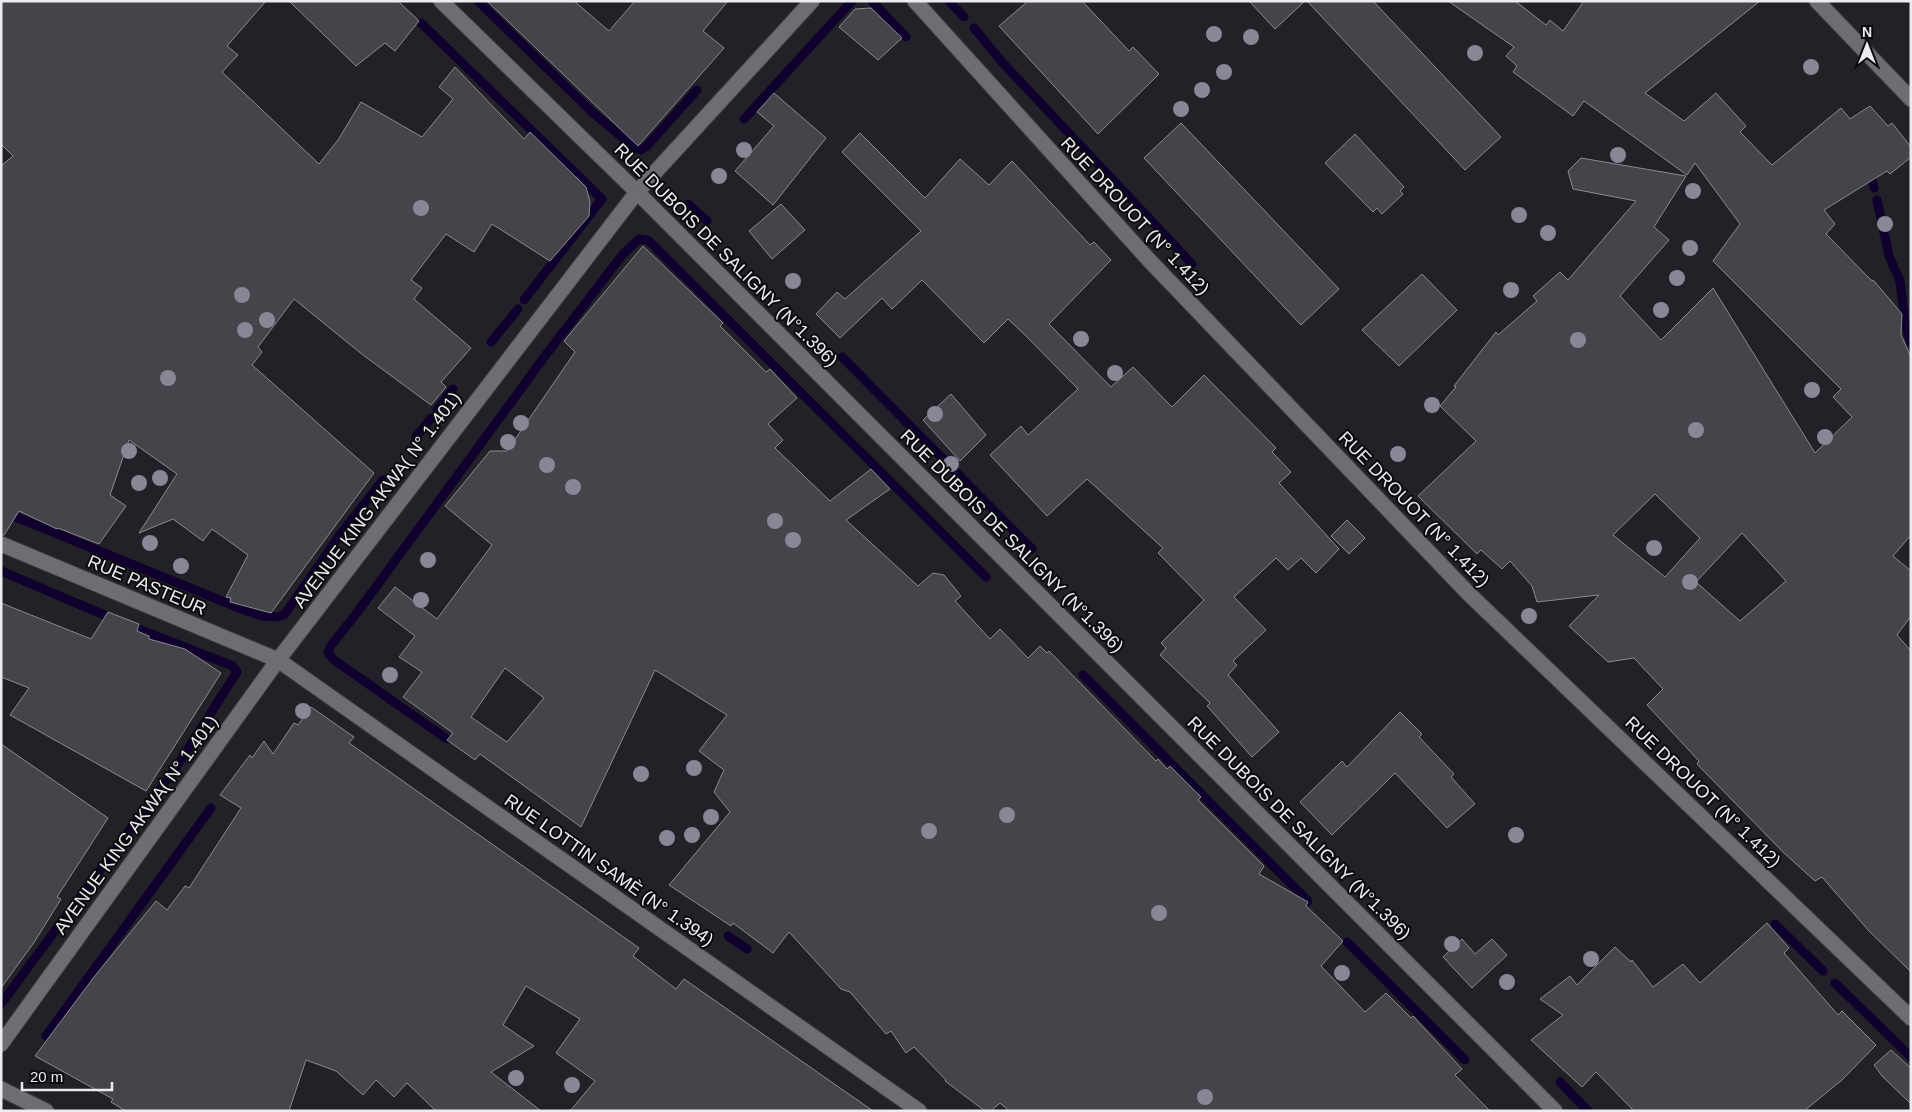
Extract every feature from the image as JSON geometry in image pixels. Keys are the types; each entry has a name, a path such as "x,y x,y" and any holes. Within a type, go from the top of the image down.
{"street":[{"name":"RUE DUBOIS DE SALIGNY (N°1.396)","path":"441,1 637,192 1555,1111"},
{"name":"AVENUE KING AKWA( N° 1.401)","path":"1,1044 278,660 637,192 812,1"},
{"name":"RUE DROUOT (N° 1.412)","path":"915,1 1148,259 1468,592 1911,1018"},
{"path":"1817,1 1911,99"},
{"name":"RUE PASTEUR","path":"1,544 278,660"},
{"name":"RUE LOTTIN SAMÈ (N° 1.394)","path":"278,660 918,1111"},
{"path":"1,1089 46,1111"}],"building":[{"path":"1,1 266,1 227,46 238,55 222,72 319,164 338,140 361,102 422,137 453,99 439,87 455,67 524,139 530,132 586,187 590,202 589,216 550,261 492,224 474,252 446,234 411,280 422,288 414,299 471,348 441,382 446,387 431,405 363,355 294,299 258,347 262,352 252,365 374,473 271,613 230,602 231,598 226,597 248,555 212,529 203,541 173,519 139,533 177,474 129,440 110,495 126,506 99,544 57,529 19,511 4,535 1,535 1,166 13,156 1,144"},
{"path":"289,1 398,1 419,21 395,51 385,43 356,66"},
{"path":"487,1 574,1 609,31 635,1 728,1 703,31 724,48 638,146"},
{"path":"1028,1 1082,1 1129,51 1133,47 1159,74 1098,134 999,26"},
{"path":"1249,1 1305,1 1275,29"},
{"path":"1307,1 1373,1 1501,137 1465,170"},
{"path":"1448,1 1515,1 1546,25 1550,20 1563,31 1584,1 1760,1 1645,93 1684,121 1716,93 1746,126 1740,132 1772,165 1841,108 1850,119 1870,106 1888,126 1892,123 1911,147 1911,157 1890,174 1887,171 1824,210 1835,224 1826,234 1874,281 1902,314 1901,335 1911,357 1911,535 1893,556 1911,571 1911,616 1897,635 1911,651 1911,972 1869,931 1822,877 1815,881 1783,852 1697,764 1699,761 1647,705 1663,689 1634,658 1608,662 1569,626 1599,595 1537,602 1532,586 1510,561 1502,569 1481,550 1477,554 1418,496 1476,441 1440,406 1456,387 1454,386 1496,332 1498,335 1537,301 1533,296 1560,272 1568,280 1636,201 1573,189 1568,171 1581,158 1686,176 1654,227 1669,240 1620,296 1661,340 1713,288 1815,453 1852,417 1833,397 1841,389 1713,261 1740,224 1695,163 1687,175 1584,101 1573,116 1513,72 1517,66 1506,56 1514,47","holes":["1655,494 1700,538 1665,577 1613,535","1742,533 1786,581 1740,621 1696,582"]},
{"path":"871,8 902,38 878,60 839,27 855,9"},
{"path":"774,93 826,138 773,205 735,171 774,126 757,112"},
{"path":"1181,123 1339,289 1301,325 1144,158"},
{"path":"860,133 925,198 960,159 989,185 1012,161 1090,245 1094,242 1111,260 1049,324 1111,387 1133,367 1172,407 1204,375 1276,448 1272,452 1291,472 1279,483 1339,549 1316,573 1301,558 1288,570 1276,558 1234,597 1266,630 1233,661 1237,665 1228,675 1279,732 1252,757 1207,706 1210,703 1160,655 1166,648 1161,643 1204,600 1158,553 1163,548 1087,479 1047,516 990,455 1021,426 1028,435 1078,389 1026,336 1008,319 984,343 922,280 892,309 882,298 840,338 816,314 837,292 845,299 921,231 842,152"},
{"path":"1355,134 1404,187 1400,191 1403,194 1382,214 1377,208 1373,212 1325,163"},
{"path":"781,204 805,230 772,259 749,231"},
{"path":"643,246 723,323 720,326 766,372 770,369 797,398 768,424 783,440 775,448 830,501 871,469 890,489 846,520 918,586 933,573 944,575 961,596 955,601 990,639 1000,629 1028,658 1040,646 1047,653 1049,651 1156,761 1158,759 1167,769 1170,766 1201,797 1198,800 1264,866 1259,874 1308,902 1306,906 1343,941 1321,966 1365,1012 1386,993 1411,1018 1413,1016 1462,1069 1455,1075 1490,1111 1009,1111 1000,1103 991,1111 985,1111 945,1081 914,1047 906,1053 891,1031 886,1034 850,992 841,989 789,932 773,953 733,923 731,926 669,885 730,812 714,792 724,770 699,751 727,715 655,670 581,827 480,754 475,760 447,740 453,733 403,697 422,672 399,657 415,636 378,608 395,587 437,619 492,545 445,506 490,451 507,451 575,352 564,341","holes":["505,668 544,698 507,742 471,717"]},
{"path":"1422,274 1457,310 1399,366 1362,330"},
{"path":"951,394 986,435 960,461 923,420"},
{"path":"1347,520 1365,538 1349,554 1331,536"},
{"path":"1,603 91,639 108,612 139,624 137,631 149,636 149,639 185,649 221,673 146,791 10,715 29,688 1,677"},
{"path":"311,707 354,737 349,743 639,948 633,956 676,989 684,979 873,1111 570,1111 595,1081 556,1053 580,1019 526,986 503,1025 534,1046 491,1072 541,1111 436,1111 407,1083 394,1097 376,1080 363,1095 336,1071 306,1060 289,1111 126,1111 111,1102 113,1099 35,1056 94,977 156,901 167,910 185,886 189,888 241,808 220,795 250,755 252,758 264,741 273,754 294,723 298,725"},
{"path":"1400,712 1422,734 1419,737 1454,774 1451,777 1475,804 1447,828 1395,773 1332,835 1300,802 1342,761 1347,767"},
{"path":"1,744 108,818 57,897 61,899 35,941 1,988"},
{"path":"1767,923 1789,948 1784,953 1838,1015 1842,1011 1876,1045 1842,1080 1804,1111 1634,1111 1596,1072 1582,1087 1531,1040 1563,1015 1540,999 1570,976 1577,985 1615,947 1631,962 1632,960 1653,987 1683,964 1700,983"},
{"path":"1462,939 1475,954 1492,939 1507,955 1472,988 1443,957"},
{"path":"1891,1050 1911,1068 1911,1104 1882,1076 1874,1065"}],"waterway":[{"path":"478,1 592,112 635,148 641,150 646,147 697,90"},
{"path":"744,119 852,1"},
{"path":"872,1 906,37"},
{"path":"949,1 964,17"},
{"path":"421,23 602,199 524,300"},
{"path":"974,28 1001,61 1192,264"},
{"path":"1870,169 1874,188"},
{"path":"1877,200 1889,256 1900,281 1905,323 1911,343"},
{"path":"688,204 707,221"},
{"path":"447,739 334,660 328,653 330,647 545,356 623,254 639,239 648,240 986,577"},
{"path":"491,342 518,309"},
{"path":"842,357 1032,549"},
{"path":"437,410 453,389"},
{"path":"416,437 431,418"},
{"path":"6,513 239,608 262,616 277,617 284,615 342,532 383,480"},
{"path":"1,571 116,620"},
{"path":"1,1004 177,766 237,672 233,666 128,625"},
{"path":"1083,675 1308,901"},
{"path":"46,1036 211,808"},
{"path":"1775,924 1823,971"},
{"path":"728,936 747,949"},
{"path":"1347,942 1465,1060"},
{"path":"1835,983 1911,1057"},
{"path":"1560,1082 1588,1111"}]}
